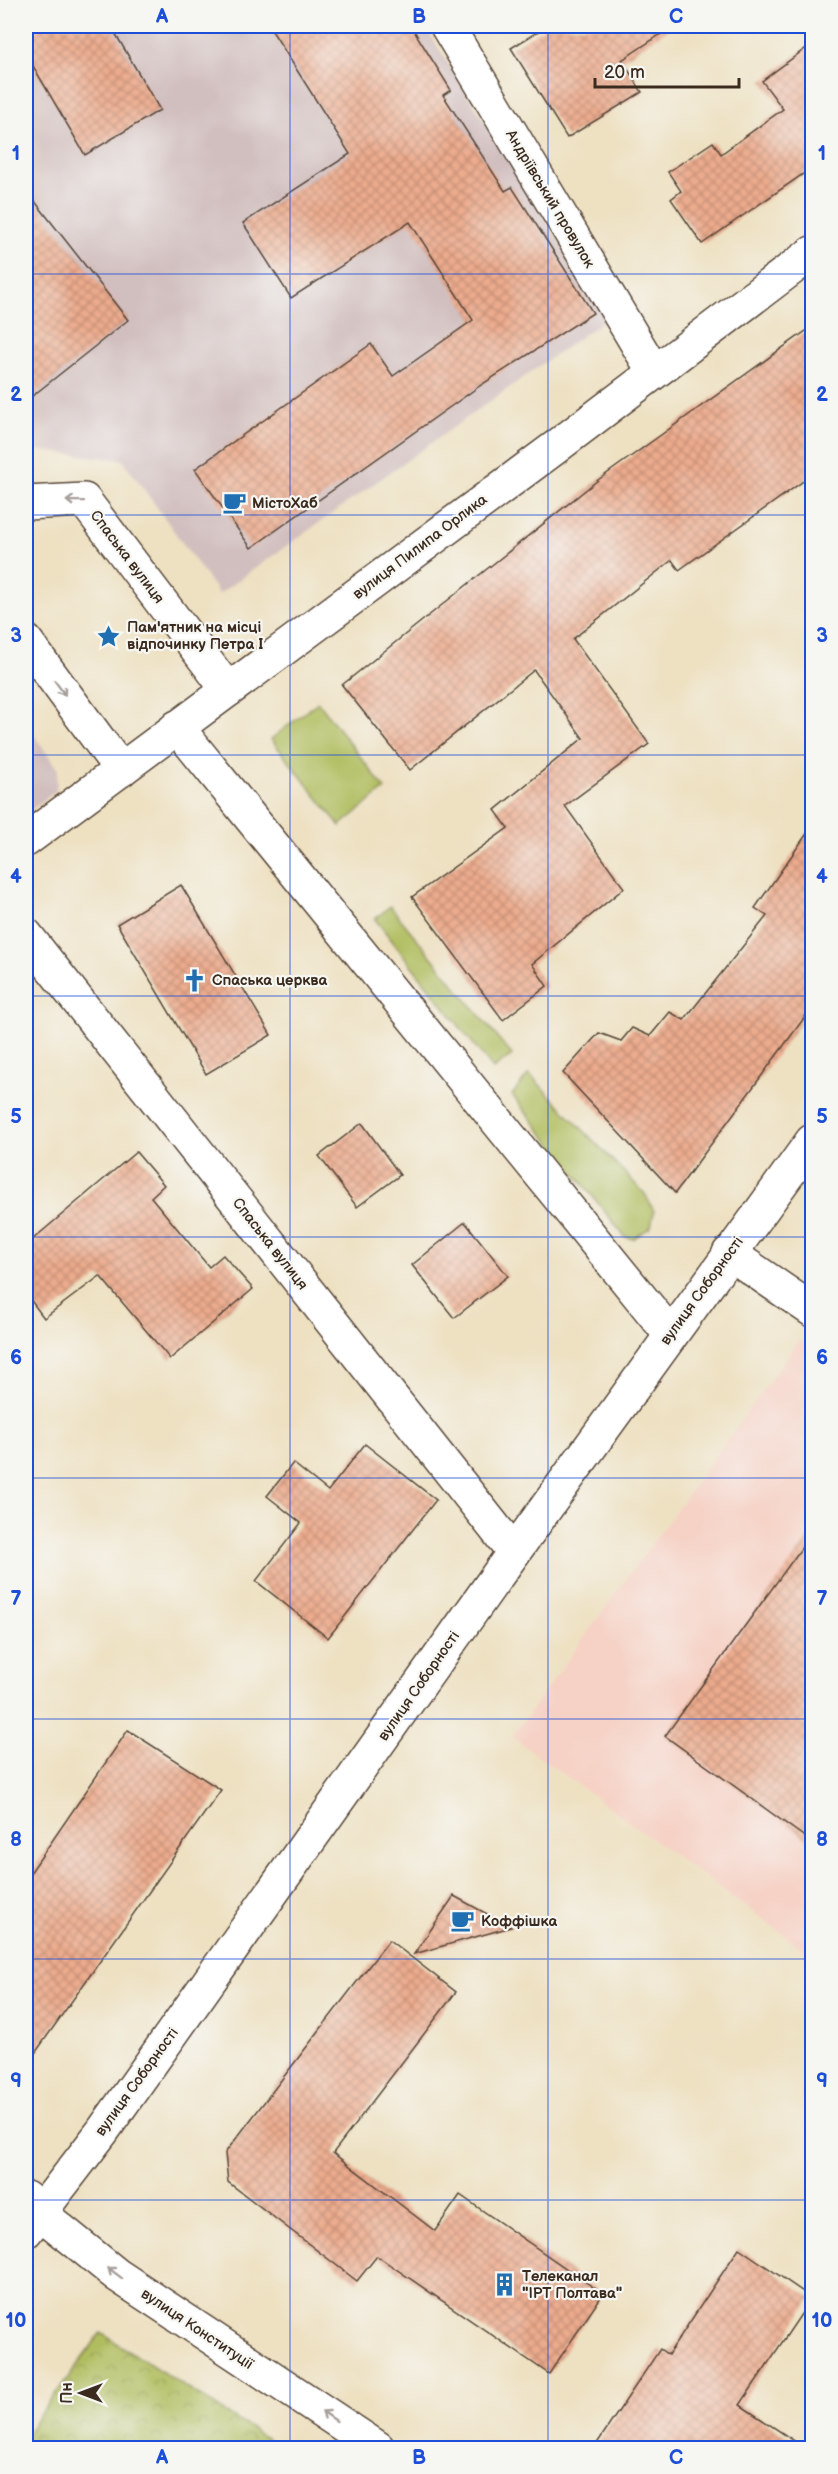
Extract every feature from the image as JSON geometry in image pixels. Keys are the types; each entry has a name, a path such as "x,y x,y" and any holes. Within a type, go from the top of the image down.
{"street":[{"name":"Андріївський провулок","path":"447,26 654,372"},
{"name":"вулиця Пилипа Орлика","path":"26,840 556,447 813,253"},
{"name":"Спаська вулиця","path":"26,503 84,500 228,690"},
{"path":"26,641 121,770"},
{"path":"177,727 671,1335"},
{"name":"Спаська вулиця","path":"26,935 514,1552"},
{"name":"вулиця Соборності","path":"30,2214 102,2132 514,1552 729,1253 813,1141"},
{"path":"729,1253 813,1310"},
{"name":"вулиця Конституції","path":"30,2214 117,2275 378,2448"}],"shaded area":[{"path":"26,26 425,26 607,318 219,594 123,460 26,449"},
{"path":"26,724 58,769 56,791 26,814"},
{"path":"800,1339 812,1348 812,1955 512,1737"}],"green space":[{"path":"318,702 385,789 340,826 271,739"},
{"path":"390,906 512,1055 493,1069 375,919"},
{"path":"529,1074 645,1194 654,1211 651,1227 633,1239 625,1237 512,1095"},
{"path":"101,2333 281,2448 26,2448 26,2434"}],"building":[{"path":"26,26 111,26 160,110 85,155 26,54"},
{"path":"269,26 411,26 451,90 443,95 505,191 512,187 593,313 481,385 251,548 195,469 371,344 393,376 473,320 410,222 291,298 243,223 350,154"},
{"path":"547,26 673,26 622,60 642,92 567,138 511,48"},
{"path":"813,43 813,167 702,244 671,199 681,191 668,172 713,142 721,154 783,109 762,81"},
{"path":"26,190 128,320 26,401"},
{"path":"813,326 813,474 679,570 672,560 573,639 649,744 565,806 624,888 532,964 547,986 503,1020 412,897 508,828 495,810 583,738 534,670 410,770 342,685 598,480"},
{"path":"813,825 813,1006 675,1193 563,1073 599,1033 621,1041 632,1028 650,1036 670,1012 684,1020 767,916 755,908"},
{"name":"Спаська церква","path":"181,885 271,1035 206,1074 117,924"},
{"path":"362,1123 400,1175 357,1207 319,1156"},
{"path":"136,1152 164,1185 151,1197 209,1267 223,1255 253,1289 170,1359 100,1276 44,1318 26,1294 26,1245"},
{"path":"465,1222 508,1276 454,1318 412,1265"},
{"path":"365,1444 436,1500 328,1638 256,1581 301,1523 267,1496 293,1463 328,1491"},
{"path":"813,1532 813,1843 665,1736"},
{"path":"128,1730 221,1790 26,2066 26,1879"},
{"path":"454,1896 511,1927 414,1954"},
{"path":"389,1940 456,1992 333,2153 435,2231 460,2195 603,2294 549,2374 377,2256 357,2281 228,2182 225,2153"},
{"path":"739,2248 812,2298 740,2405 805,2448 594,2448 660,2349 668,2355"}],"place":[{"name":"МістоХаб","path":"234,503"},
{"name":"Пам'ятник на місці відпочинку Петра I","path":"109,636"},
{"name":"Спаська церква","path":"194,980"},
{"name":"Коффішка","path":"463,1921"},
{"name":"Телеканал \"ІРТ Полтава\"","path":"504,2285"}]}
